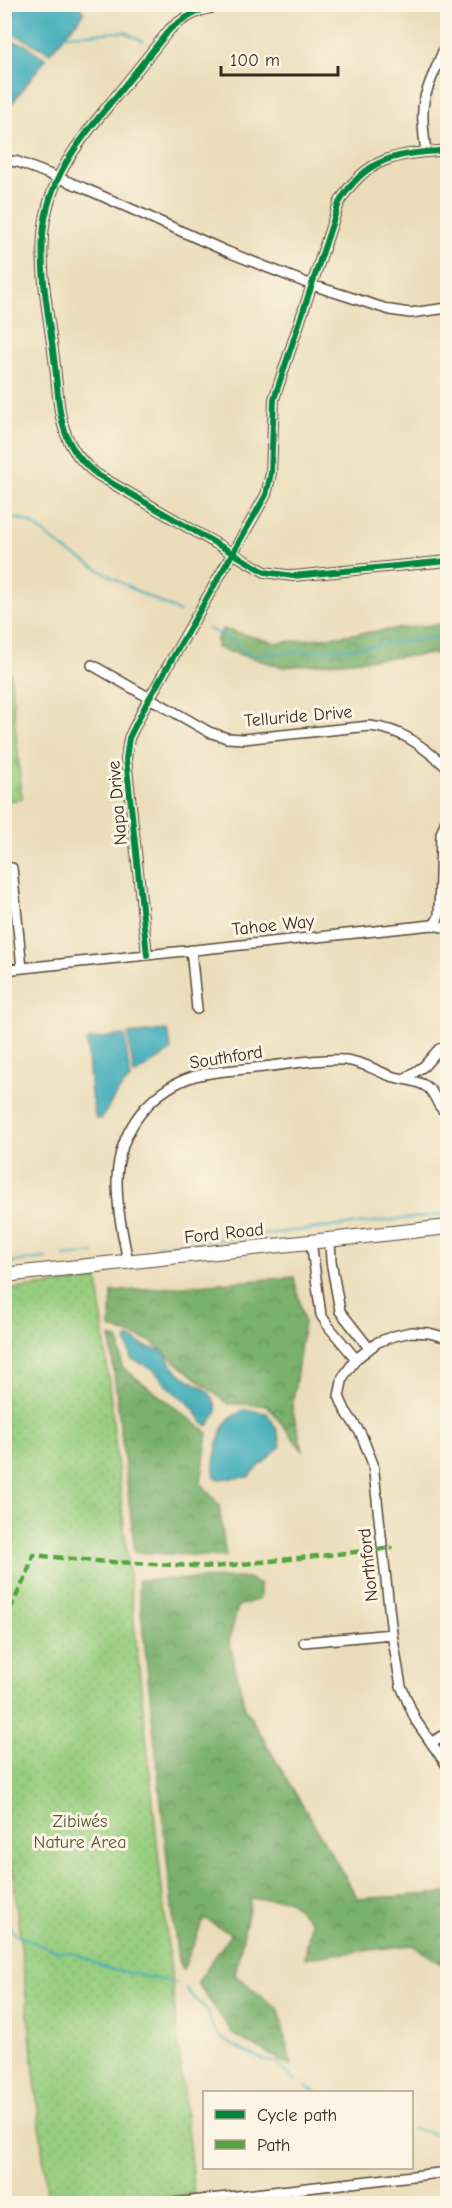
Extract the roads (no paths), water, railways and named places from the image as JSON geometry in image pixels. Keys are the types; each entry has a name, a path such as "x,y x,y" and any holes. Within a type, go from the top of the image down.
{"main road":[{"name":"Ford Road","path":"4,1275 447,1227"}],"street":[{"path":"236,4 203,9 186,17 171,29 74,147 57,178 44,220 43,262 60,418 67,441 82,462 98,475 265,572 293,576 447,561"},
{"path":"446,4 447,17"},
{"path":"426,152 423,127 424,102 442,57 447,35"},
{"name":"Napa Drive","path":"147,955 126,759 129,738 149,698 262,505 270,483 274,399 339,203 353,182 366,170 384,160 408,154 447,150"},
{"path":"4,160 18,162 260,266 312,285 390,310 410,313 447,308"},
{"name":"Telluride Drive","path":"92,665 209,732 227,738 254,738 370,726 402,733 416,741 447,768"},
{"path":"432,925 438,916 441,834 447,815"},
{"path":"12,868 22,968"},
{"path":"439,893 447,901"},
{"name":"Tahoe Way","path":"4,970 432,925 447,928"},
{"path":"191,951 197,1010"},
{"path":"406,1078 424,1066 439,1048 447,1047"},
{"name":"Southford","path":"128,1261 120,1206 118,1162 127,1135 136,1118 164,1091 189,1079 206,1074 340,1059 362,1062 392,1076 406,1078 428,1088 441,1109 447,1112"},
{"path":"330,1239 340,1311 369,1348"},
{"path":"311,1241 321,1315 356,1359"},
{"name":"Northford","path":"447,1338 429,1333 403,1333 369,1348 356,1359 343,1377 339,1396 365,1442 373,1464 398,1677 416,1721 447,1767"},
{"path":"304,1642 392,1634"},
{"path":"431,1743 447,1732"},
{"path":"165,2204 447,2172"}],"water":[{"path":"4,5 78,5 84,13 50,53 20,37 5,33"},
{"path":"5,40 24,44 46,59 5,112"},
{"path":"166,1030 171,1051 134,1075 128,1034"},
{"path":"125,1036 130,1079 117,1093 101,1119 96,1119 91,1096 87,1043 88,1040"},
{"path":"130,1338 162,1352 181,1375 211,1395 217,1411 208,1426 204,1424 189,1403 175,1393 152,1368 131,1359 126,1339"},
{"path":"244,1410 267,1413 277,1430 281,1446 248,1477 216,1479 214,1466 221,1433 229,1419"}],"waterway":[{"path":"64,35 125,32 143,41"},
{"path":"4,36 17,35"},
{"path":"4,516 32,524 64,549 127,586 180,612"},
{"path":"208,629 225,636 243,652 252,655 363,647 427,638 448,639"},
{"path":"156,1246 448,1214"},
{"path":"64,1256 94,1253"},
{"path":"4,1263 47,1258"},
{"path":"4,1919 18,1936 59,1952 73,1953 109,1969 177,1983"},
{"path":"185,1989 207,2011 213,2028 219,2036 254,2056 278,2062 284,2071 296,2081"},
{"path":"307,2087 314,2091"},
{"path":"413,2128 437,2135 448,2149"}],"park label":[{"name":"Zibiwés Nature Area","path":"80,1831"}]}
